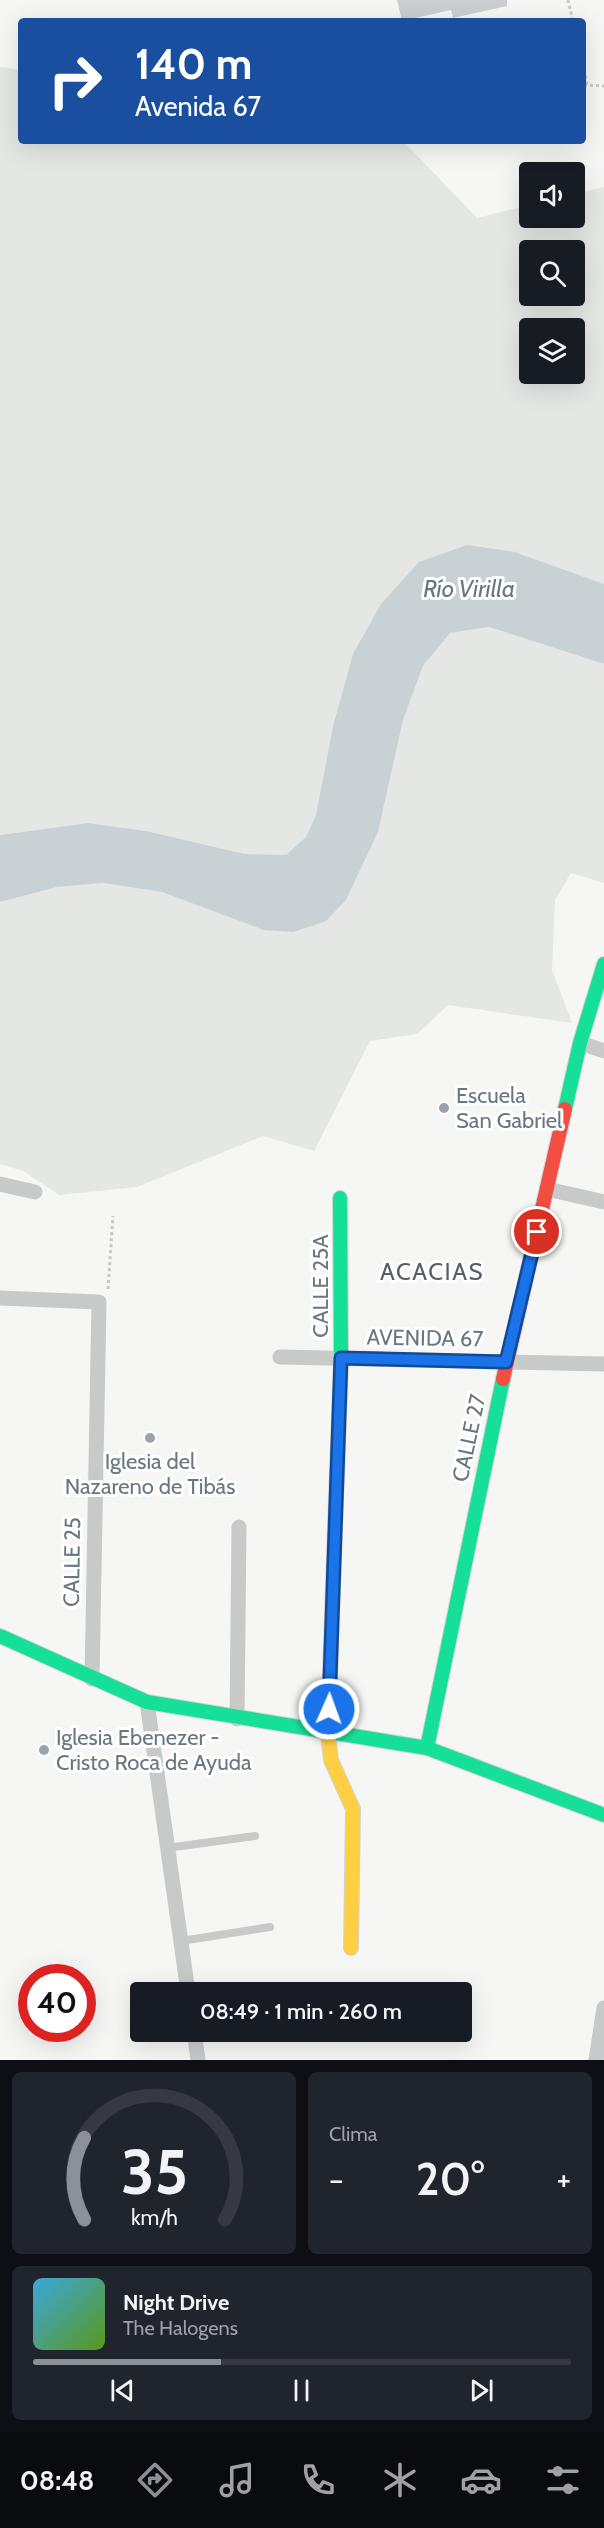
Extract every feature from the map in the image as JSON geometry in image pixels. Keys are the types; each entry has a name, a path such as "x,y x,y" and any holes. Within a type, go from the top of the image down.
{"street":[{"name":"CALLE 27","path":"427,1748 506,1362 580,1043 604,964"},
{"path":"580,1043 604,1051"},
{"path":"0,1184 35,1192"},
{"path":"547,1189 604,1202"},
{"name":"CALLE 25A","path":"340,1198 341,1358 328,1733 331,1760 353,1809 351,1948"},
{"path":"0,1298 99,1302"},
{"name":"CALLE 25","path":"92,1679 99,1302"},
{"name":"AVENIDA 67","path":"280,1357 604,1364"},
{"path":"237,1719 239,1527"},
{"path":"0,1636 147,1702 237,1719 427,1748 604,1815"},
{"path":"147,1702 187,1982"},
{"path":"596,2060 604,2008"},
{"path":"196,2042 198,2060"}],"lane":[{"path":"167,1848 255,1836"},
{"path":"181,1941 270,1927"}],"path":[{"path":"568,0 572,18"},
{"path":"586,85 604,86"},
{"path":"99,1302 107,1293 113,1216"}],"shaded area":[{"path":"0,67 18,70 18,144 406,144 477,218 519,208 519,228 585,228 585,192 604,187 604,584 515,552 353,654 333,726 316,815 306,837 286,855 245,854 146,831 88,823 0,835"},
{"path":"489,627 604,664 604,883 571,873 555,900 552,970 572,1023 448,1005 417,1034 370,1041 314,1151 263,1136 137,1187 59,1195 23,1171 0,1164 0,902 57,887 101,883 162,892 210,909 346,900 378,832 403,720 423,666 450,633"}],"water":[{"name":"Río Virilla","path":"467,545 515,552 604,584 604,664 489,627 450,633 423,666 403,720 378,832 346,900 326,921 293,932 264,930 162,892 102,883 57,887 0,902 0,835 88,823 146,831 245,854 286,855 306,837 316,815 333,726 353,654 381,604 419,562"}],"building":[{"path":"397,0 507,0 507,6 453,18 451,10 415,18 401,18"}],"traffic: fast":[{"path":"565,1109 580,1043 604,964"},
{"path":"333,1584 341,1358 340,1198"},
{"path":"427,1748 503,1379"},
{"path":"0,1636 147,1702 427,1748 604,1815"}],"traffic: slow":[{"path":"333,1584 328,1733 331,1760 353,1809 351,1948"}],"traffic: jam":[{"path":"503,1379 565,1109"}],"place":[{"name":"Escuela San Gabriel","path":"444,1108"},
{"name":"Iglesia del Nazareno de Tibás","path":"150,1438"},
{"name":"Iglesia Ebenezer - Cristo Roca de Ayuda","path":"44,1750"}],"district":[{"name":"ACACIAS","path":"432,1271"}],"route":[{"path":"329,1709 341,1358 506,1362 537,1232"}]}
